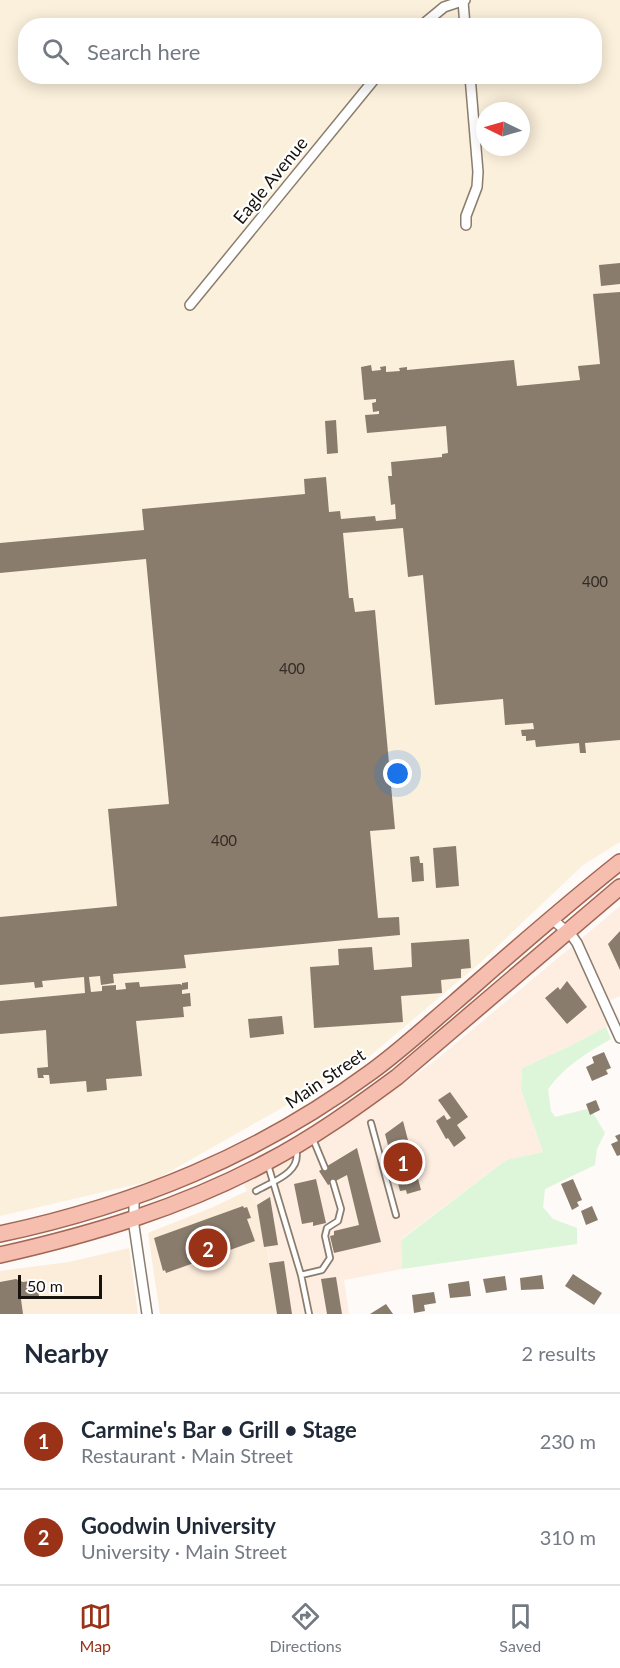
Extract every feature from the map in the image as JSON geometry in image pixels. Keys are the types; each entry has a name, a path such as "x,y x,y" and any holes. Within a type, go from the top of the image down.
{"main road":[{"name":"Main Street","path":"0,1234 73,1217 134,1198 231,1157 278,1132 330,1100 396,1053 620,862"},
{"path":"0,1255 80,1236 134,1220 188,1199 267,1162 312,1136 359,1106 397,1077 620,887"}],"street":[{"path":"431,18 444,7 464,0 465,18"},
{"name":"Eagle Avenue","path":"190,305 370,84"},
{"path":"466,225 466,216 477,187 478,172 471,84"},
{"path":"552,919 578,943 620,1038"},
{"path":"134,1198 134,1220 147,1314"}],"lane":[{"path":"371,1123 396,1215"},
{"path":"312,1136 326,1168"},
{"path":"256,1191 285,1175 294,1167 297,1153 295,1146"},
{"path":"267,1162 301,1275 309,1314"},
{"path":"301,1275 322,1269 330,1258 326,1236 327,1227 338,1221 341,1209 333,1182"}],"shaded area":[{"path":"0,0 620,0 620,842 583,865 481,962 364,1061 155,1180 0,1216"},
{"path":"620,906 620,996 609,1001 620,1020 522,1068 521,1090 543,1152 506,1160 401,1239 402,1269 344,1280 349,1314 279,1314 260,1208 244,1184 351,1121 436,1060"},
{"path":"247,1191 260,1208 278,1314 160,1314 148,1233"},
{"path":"129,1248 138,1314 0,1314 0,1271 69,1262"}],"green space":[{"path":"606,1027 611,1039 576,1061 548,1089 551,1111 555,1117 587,1109 590,1114 593,1113 605,1133 597,1149 595,1165 545,1189 543,1207 553,1219 577,1228 577,1244 402,1269 401,1240 506,1160 543,1152 521,1090 522,1068"}],"building":[{"path":"620,263 620,284 601,286 599,265"},
{"path":"620,292 620,740 585,743 586,753 580,753 579,743 536,747 535,740 526,741 526,736 522,736 521,730 534,729 533,723 505,725 503,699 435,705 423,575 408,577 403,528 343,533 349,598 353,598 355,612 375,610 395,829 370,831 378,918 399,917 400,935 184,955 186,968 113,974 114,983 101,985 100,976 89,977 91,992 102,991 102,986 116,985 116,990 126,989 125,983 139,982 140,987 182,985 188,982 188,989 182,990 182,994 190,993 191,1006 183,1007 184,1017 136,1021 142,1076 106,1079 107,1090 87,1092 86,1081 50,1084 49,1075 38,1078 37,1068 48,1067 46,1030 0,1034 0,1001 85,993 84,977 42,981 43,987 35,988 34,982 0,985 0,917 117,906 108,809 169,804 146,559 0,573 0,543 144,530 142,509 305,494 304,479 326,477 329,512 340,511 341,519 375,516 376,521 396,519 395,504 391,505 388,476 392,476 391,462 442,457 442,454 448,453 446,426 367,433 365,415 379,414 379,411 373,412 372,403 376,402 376,399 364,400 361,367 371,365 372,371 381,370 380,367 386,366 386,372 400,371 399,368 407,367 407,370 514,360 517,386 580,380 578,366 600,364 593,294"},
{"path":"336,420 338,453 327,454 325,421"},
{"path":"456,846 459,886 436,888 433,848"},
{"path":"419,856 420,863 423,863 424,881 412,882 410,857"},
{"path":"620,931 620,970 608,944"},
{"path":"469,939 471,968 461,969 461,978 441,980 442,993 401,996 403,1022 314,1028 310,967 339,965 338,949 372,947 374,970 412,967 411,943"},
{"path":"567,981 587,1007 567,1024 545,998 558,987 560,990"},
{"path":"282,1016 284,1034 250,1038 248,1019"},
{"path":"604,1052 611,1068 606,1070 608,1074 592,1081 586,1067 594,1063 592,1057"},
{"path":"450,1092 468,1117 457,1125 466,1138 454,1147 448,1138 446,1139 436,1121 444,1115 447,1120 451,1118 438,1100"},
{"path":"596,1100 600,1110 590,1115 586,1104"},
{"path":"403,1121 421,1190 407,1194 406,1190 400,1191 385,1134"},
{"path":"620,1134 620,1155 617,1156 611,1144 618,1141 615,1136"},
{"path":"357,1148 381,1242 334,1253 330,1236 334,1235 334,1231 359,1225 347,1175 328,1185 319,1171"},
{"path":"316,1179 326,1223 313,1226 313,1222 302,1224 294,1184"},
{"path":"573,1179 582,1200 577,1202 579,1206 572,1210 561,1184"},
{"path":"270,1197 278,1245 264,1247 257,1205"},
{"path":"243,1206 247,1207 251,1218 247,1219 255,1241 166,1273 165,1270 163,1271 154,1238"},
{"path":"592,1206 598,1220 586,1225 581,1211"},
{"path":"284,1261 292,1314 277,1314 269,1263"},
{"path":"573,1274 602,1293 594,1305 565,1286"},
{"path":"542,1275 544,1289 521,1290 520,1278"},
{"path":"505,1276 507,1290 486,1293 483,1279"},
{"path":"336,1277 342,1314 327,1314 321,1279"},
{"path":"16,1279 23,1282 36,1280 39,1296 21,1299 23,1314 0,1314 0,1282"},
{"path":"469,1281 471,1296 450,1298 448,1284"},
{"path":"434,1292 436,1303 424,1305 425,1311 414,1313 412,1295"},
{"path":"386,1304 393,1314 370,1314"}],"place":[{"name":"Carmine's Bar • Grill • Stage","path":"403,1162"},
{"name":"Goodwin University","path":"208,1248"}]}
